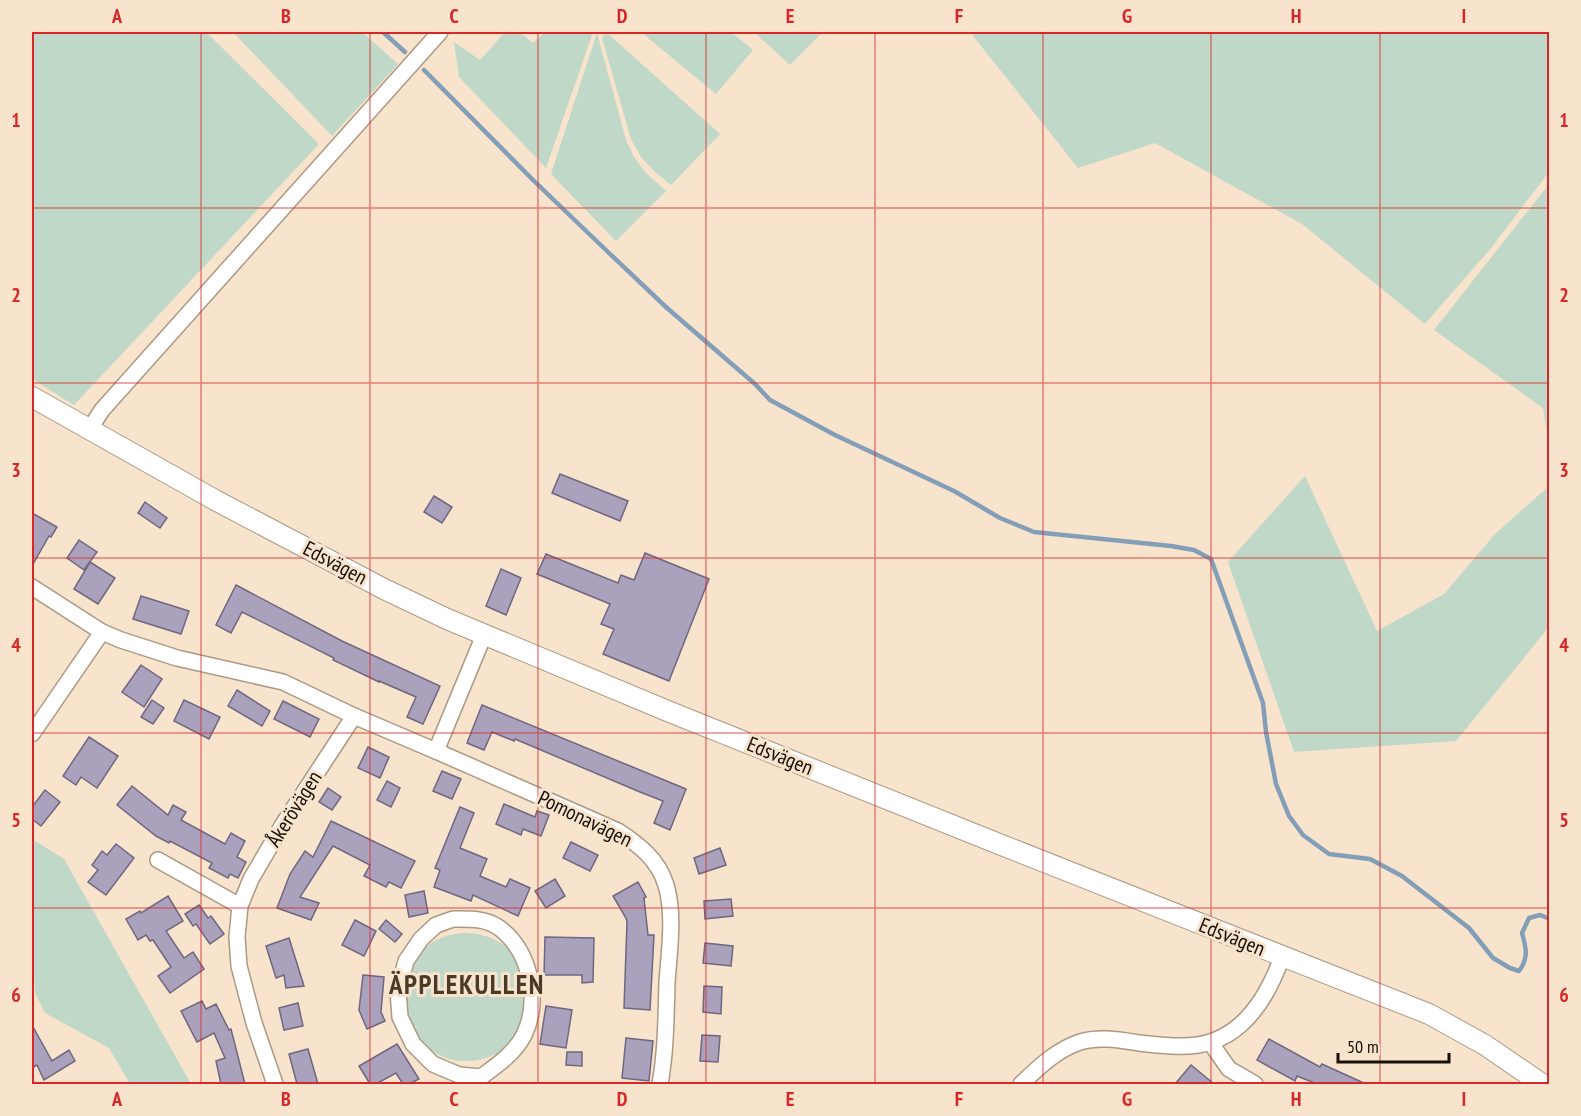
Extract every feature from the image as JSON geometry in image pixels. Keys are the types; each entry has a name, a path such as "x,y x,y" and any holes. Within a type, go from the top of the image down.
{"street":[{"path":"89,430 108,403 440,32"},
{"name":"Edsvägen","path":"32,397 215,500 384,589 484,635 994,842 1429,1014 1485,1045 1542,1084"},
{"name":"Pomonavägen","path":"35,590 102,632 177,658 283,682 354,716 618,831 640,845 650,857 665,885 669,903 665,1038 660,1084"},
{"path":"32,734 102,632"},
{"path":"436,751 484,635"},
{"name":"Åkerövägen","path":"275,1084 254,1023 239,966 237,937 240,906 251,879 282,826 354,716"},
{"path":"158,860 240,906"},
{"path":"453,919 478,919 496,926 512,939 523,958 531,984 531,1009 524,1036 482,1081 459,1076 433,1064 413,1044 400,1017 398,991 406,961 421,939 436,926 453,919"},
{"path":"1021,1084 1051,1057 1080,1042 1102,1039 1166,1045 1195,1045 1210,1042 1237,1028 1255,1010 1282,957"},
{"path":"1210,1042 1229,1069 1255,1084"}],"green space":[{"path":"32,32 206,32 319,144 74,405 32,379"},
{"path":"233,32 362,32 398,64 332,136"},
{"path":"505,32 520,32 533,43 545,32 593,32 546,168 459,77 454,42 480,60"},
{"path":"606,32 720,134 671,185 641,157 631,139 602,38"},
{"path":"641,32 731,32 753,50 716,94"},
{"path":"754,32 823,32 790,65"},
{"path":"970,32 1549,32 1549,172 1491,248 1425,324 1302,224 1155,143 1078,168"},
{"path":"597,33 626,140 634,157 646,173 666,191 616,241 551,174"},
{"path":"1549,184 1549,447 1543,408 1434,330"},
{"path":"1305,476 1377,631 1444,594 1496,533 1549,486 1549,627 1456,741 1294,752 1228,562"},
{"path":"32,839 64,859 191,1084 130,1084 109,1048 45,1013 35,993 32,941"},
{"path":"466,933 490,938 511,952 525,973 530,997 525,1021 511,1042 490,1056 466,1061 442,1056 421,1042 407,1021 402,997 407,973 421,952 442,938"}],"building":[{"path":"560,474 628,501 620,521 552,493"},
{"path":"434,496 452,507 442,523 424,512"},
{"path":"145,502 167,518 160,528 138,513"},
{"path":"32,513 57,527 51,537 49,536 32,566"},
{"path":"79,540 97,552 84,570 67,558"},
{"path":"645,553 709,579 669,681 603,654 614,629 601,624 610,604 537,574 546,554 618,583 621,575 634,580"},
{"path":"90,562 115,578 98,604 74,589"},
{"path":"501,569 521,578 506,615 486,606"},
{"path":"236,585 342,641 440,686 423,724 407,717 416,697 333,660 334,658 242,612 231,633 216,625"},
{"path":"141,596 189,611 181,634 133,619"},
{"path":"141,665 162,679 144,707 122,692"},
{"path":"237,690 270,711 262,726 228,706"},
{"path":"152,700 164,708 153,724 141,717"},
{"path":"184,700 220,717 209,739 174,721"},
{"path":"283,701 319,719 310,737 274,719"},
{"path":"482,705 686,789 670,830 654,823 663,801 515,739 514,741 492,732 484,750 467,743"},
{"path":"89,737 118,756 97,788 81,777 76,785 63,776"},
{"path":"368,747 389,757 380,778 358,768"},
{"path":"442,771 461,779 452,799 433,791"},
{"path":"387,781 400,788 391,807 377,800"},
{"path":"132,786 168,815 173,805 186,812 181,820 225,844 231,833 245,841 237,857 246,862 238,878 230,874 228,878 209,868 212,863 156,836 117,805"},
{"path":"328,788 341,797 332,810 319,802"},
{"path":"45,790 60,802 41,826 32,819 32,807"},
{"path":"504,804 535,817 537,811 549,815 541,836 523,829 521,835 496,824"},
{"path":"460,807 474,813 460,848 487,859 480,876 506,887 510,879 530,888 518,916 473,895 471,901 434,887 440,870 435,868"},
{"path":"331,821 415,861 401,888 389,882 386,887 364,876 370,865 333,846 300,897 319,903 311,920 277,908 290,874 305,851 313,857"},
{"path":"571,842 598,855 590,871 563,858"},
{"path":"116,844 134,858 106,895 88,882 98,870 92,865 102,851 107,855"},
{"path":"720,848 726,865 699,874 694,858"},
{"path":"555,879 565,896 546,908 535,891"},
{"path":"638,882 646,897 644,898 648,935 654,935 650,1010 624,1008 627,922 613,896"},
{"path":"424,891 428,913 409,917 405,895"},
{"path":"168,896 183,921 166,931 184,958 193,952 204,969 170,993 158,976 171,967 153,940 150,941 146,935 138,940 126,919 140,911 141,913"},
{"path":"731,899 733,916 705,919 704,901"},
{"path":"199,905 208,918 211,916 224,934 210,944 196,924 193,926 185,914"},
{"path":"355,920 376,931 364,956 342,945"},
{"path":"386,920 402,934 395,942 379,929"},
{"path":"545,937 594,938 593,982 582,983 582,975 544,975"},
{"path":"289,938 304,986 286,988 284,975 276,978 266,946"},
{"path":"705,943 733,946 731,966 703,963"},
{"path":"363,975 384,977 381,1012 385,1021 367,1029 359,1010"},
{"path":"704,986 722,987 721,1014 703,1012"},
{"path":"202,1001 206,1009 216,1004 229,1030 231,1029 245,1084 221,1084 216,1061 225,1058 214,1033 197,1042 181,1011"},
{"path":"298,1003 303,1026 284,1030 279,1008"},
{"path":"546,1006 572,1010 566,1048 540,1044"},
{"path":"32,1025 52,1061 69,1050 75,1061 44,1080 37,1065 32,1068"},
{"path":"702,1035 720,1036 718,1062 700,1061"},
{"path":"626,1038 653,1041 649,1081 622,1078"},
{"path":"1269,1039 1320,1067 1322,1064 1366,1084 1317,1084 1297,1076 1295,1081 1257,1060"},
{"path":"397,1044 419,1079 403,1084 396,1073 376,1084 370,1084 359,1066"},
{"path":"308,1049 318,1084 297,1084 289,1054"},
{"path":"567,1052 582,1052 582,1066 566,1065"},
{"path":"1191,1065 1214,1084 1175,1084"}],"waterway":[{"path":"383,32 405,52"},
{"path":"424,70 609,253 770,400 835,435 954,491 1000,518 1034,532 1171,546 1194,550 1211,559 1263,703 1276,784 1289,816 1303,835 1329,854 1370,859 1402,876 1469,928 1493,958 1510,968 1519,971 1524,962 1525,948 1522,933 1529,918 1540,915 1550,919"}],"district":[{"name":"ÄPPLEKULLEN","path":"467,985"}]}
